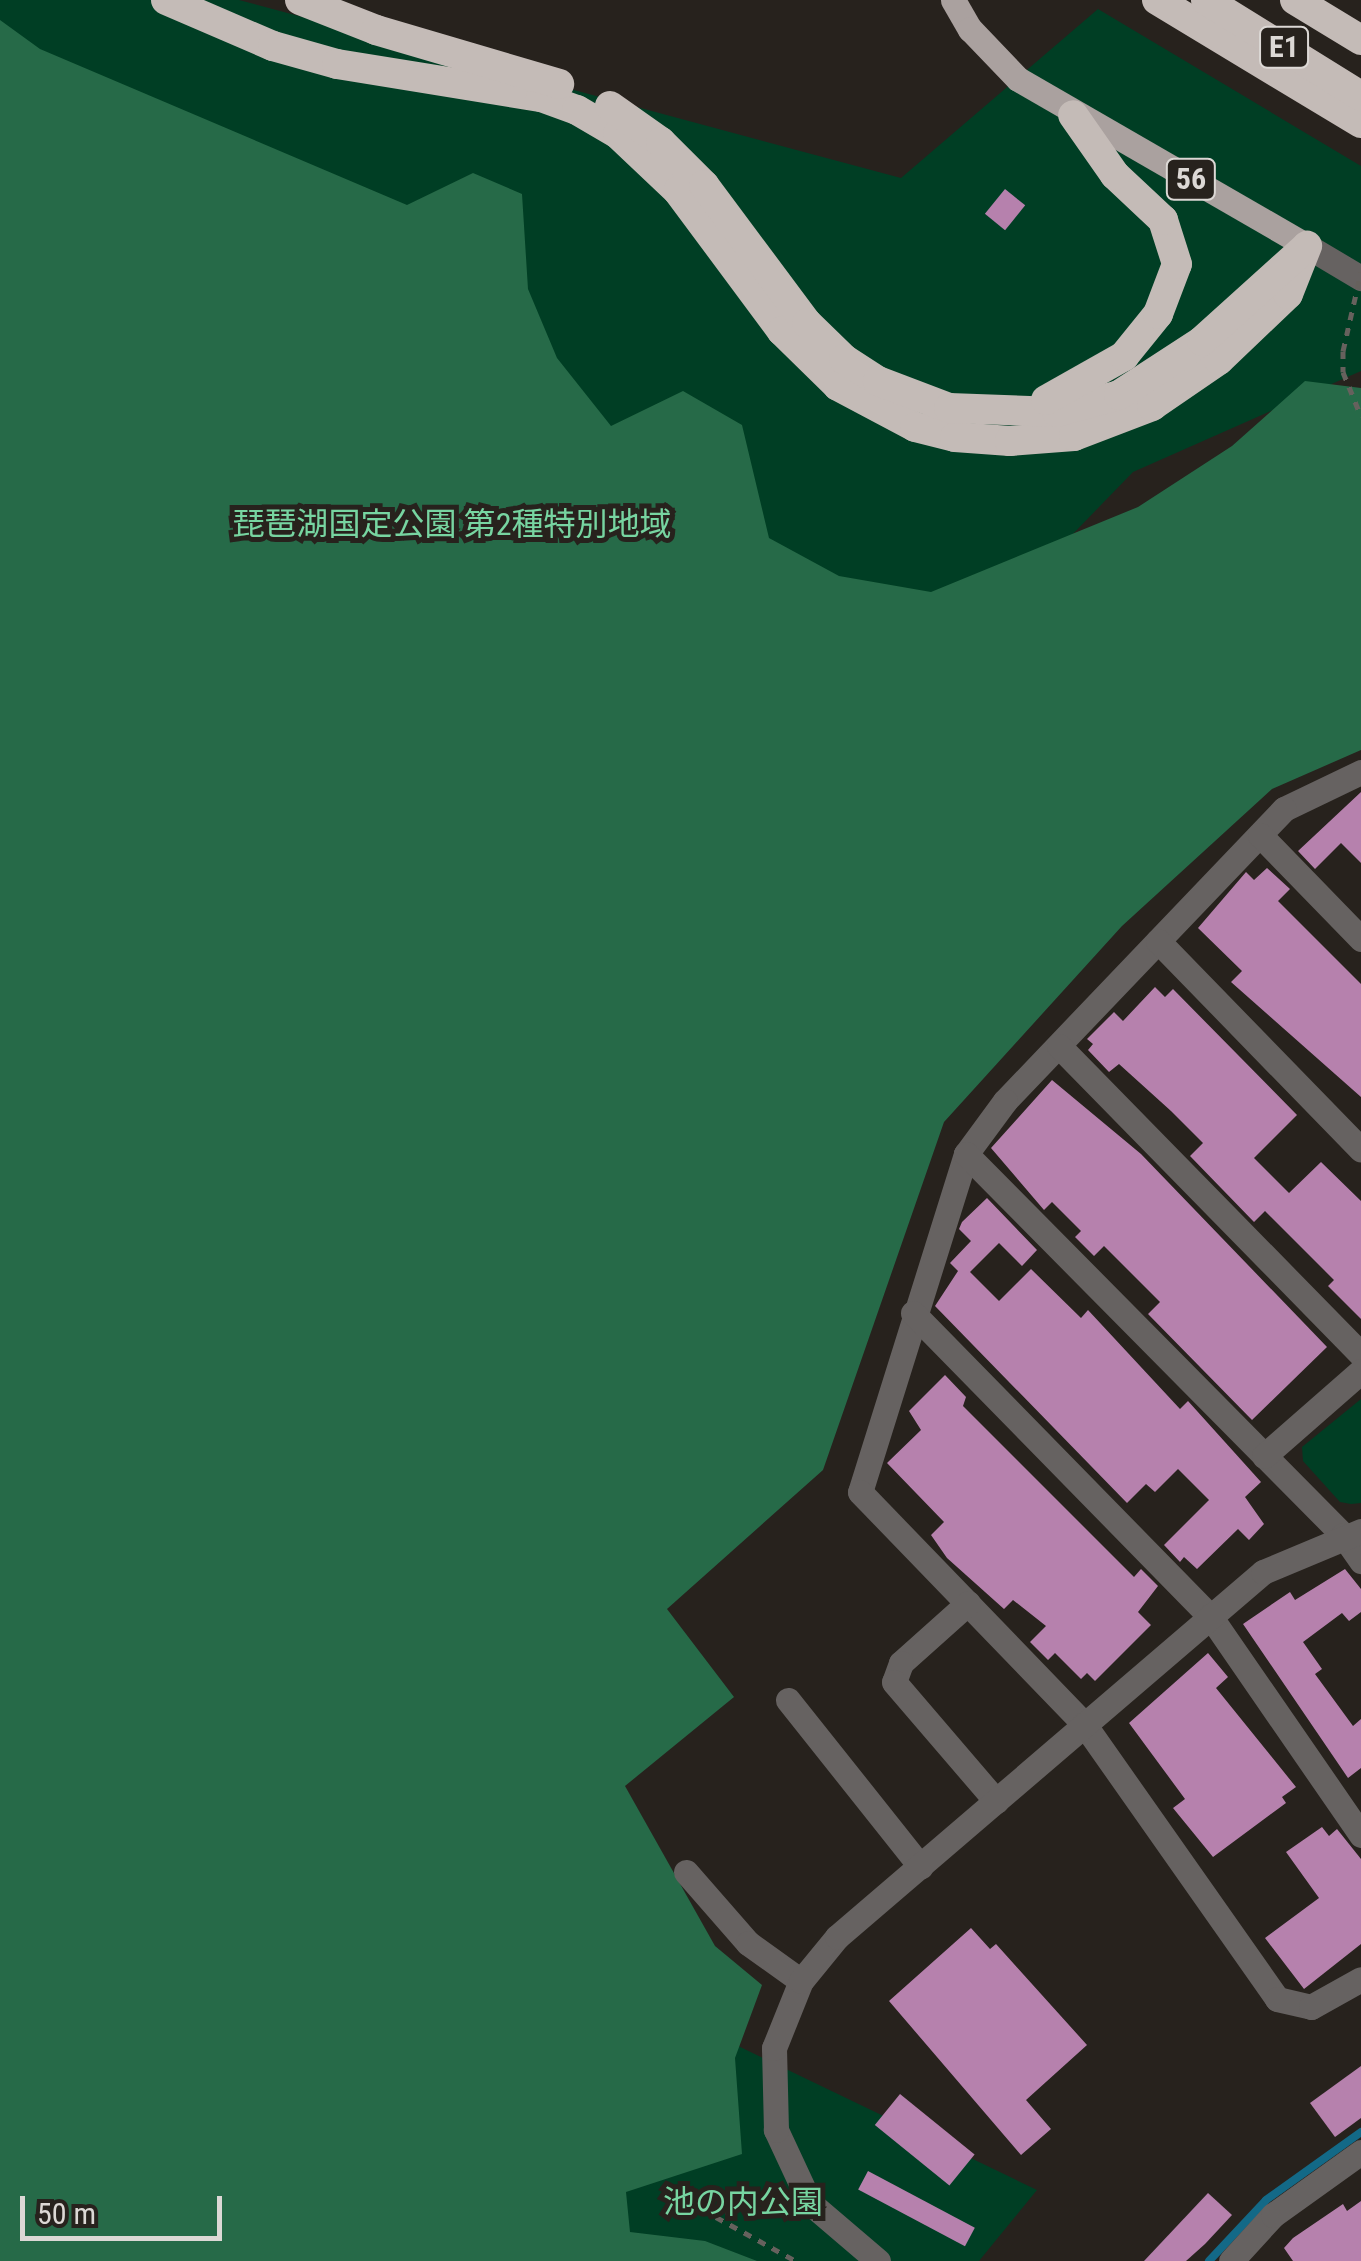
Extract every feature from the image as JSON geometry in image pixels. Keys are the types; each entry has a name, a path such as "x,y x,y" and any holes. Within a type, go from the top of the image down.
{"highway":[{"path":"166,0 273,46 337,64 541,98 577,110 618,134 678,191 782,331 838,386 915,427 956,437 1010,442 1074,436 1152,406 1208,369 1288,294 1307,246"},
{"path":"300,0 612,107 661,142 704,185 807,324 844,359 914,397 950,408 1057,412 1147,382 1307,246"},
{"path":"1157,0 1361,123"},
{"name":"E1","path":"1206,0 1361,96"},
{"name":"E1","path":"1295,0 1361,39"},
{"path":"1316,0 1361,39"},
{"path":"1005,411 1070,392 1124,356 1158,314 1174,277 1173,241 1163,220 1115,175 1073,116"}],"main road":[{"name":"56","path":"952,0 989,52 1073,116 1307,246"}],"street":[{"path":"1307,246 1361,275"},
{"path":"1361,772 1307,795 1260,835 1059,1046 966,1154 860,1492 1084,1724 1277,2000 1312,2006 1361,1978"},
{"path":"1260,835 1361,939"},
{"path":"1158,941 1361,1150"},
{"path":"1059,1046 1361,1354"},
{"path":"966,1154 1264,1456 1352,1533 1361,1561"},
{"path":"913,1313 1210,1616 1361,1835"},
{"path":"1264,1456 1361,1371"},
{"path":"878,2261 839,2234 793,2176 776,2130 770,2078 780,2020 801,1981 837,1937 1210,1616 1272,1566 1352,1533"},
{"path":"968,1603 901,1663 894,1682 996,1801"},
{"path":"788,1700 921,1867"},
{"path":"686,1872 748,1943 801,1981"},
{"path":"1231,2261 1273,2216 1361,2152"}],"path":[{"path":"1361,275 1342,351 1342,372 1361,416"},
{"path":"793,2176 716,2217 796,2261"}],"green space":[{"name":"琵琶湖国定公園 第2種特別地域","path":"0,0 239,0 901,178 1098,9 1361,166 1361,371 1133,472 682,937 176,1775 1037,2190 979,2261 0,2261"},
{"name":"琵琶湖国定公園 第2種特別地域","path":"0,20 40,49 407,205 473,173 522,194 528,289 557,358 611,426 683,391 742,425 769,538 839,576 931,592 1138,507 1232,446 1305,381 1361,388 1361,750 1272,789 1122,926 944,1122 823,1470 667,1609 734,1697 625,1786 715,1946 762,1985 735,2058 742,2154 626,2192 630,2232 705,2241 757,2261 0,2261"},
{"path":"1361,1399 1361,1503 1351,1504 1340,1502 1303,1461 1302,1447"}],"building":[{"path":"1005,189 1025,205 1005,230 985,214"},
{"path":"1361,792 1361,863 1341,843 1315,869 1298,851"},
{"path":"1267,868 1290,889 1278,901 1361,984 1361,1097 1231,982 1242,971 1198,928 1246,872 1254,880"},
{"path":"1155,987 1165,997 1173,989 1297,1115 1254,1158 1289,1193 1321,1162 1361,1201 1361,1319 1328,1286 1334,1280 1265,1211 1254,1222 1190,1156 1203,1143 1171,1111 1119,1064 1109,1072 1088,1050 1093,1044 1087,1039 1114,1012 1123,1021"},
{"path":"1052,1080 1141,1154 1327,1347 1252,1420 1148,1314 1160,1302 1104,1246 1094,1256 1075,1237 1081,1231 1052,1202 1044,1210 991,1148"},
{"path":"987,1198 1037,1250 1022,1266 999,1243 970,1272 999,1301 1031,1269 1081,1318 1088,1310 1180,1409 1188,1401 1261,1482 1245,1497 1264,1524 1249,1540 1238,1529 1197,1569 1184,1557 1180,1562 1164,1545 1209,1500 1178,1469 1155,1492 1146,1484 1127,1503 935,1306 958,1271 950,1263 971,1241 959,1229 962,1222"},
{"path":"945,1375 966,1397 963,1406 1134,1577 1141,1569 1158,1586 1138,1612 1151,1625 1095,1681 1087,1673 1081,1679 1055,1653 1048,1660 1030,1642 1046,1626 1013,1600 1004,1609 947,1558 931,1535 944,1522 887,1463 921,1430 909,1411"},
{"path":"1345,1569 1361,1589 1361,1612 1349,1621 1342,1613 1303,1642 1322,1669 1315,1674 1353,1726 1361,1719 1361,1768 1348,1778 1243,1624 1290,1592 1295,1600"},
{"path":"1208,1653 1228,1677 1216,1688 1296,1787 1282,1797 1286,1803 1213,1857 1173,1808 1185,1799 1129,1723"},
{"path":"1322,1827 1329,1836 1337,1829 1361,1859 1361,1944 1304,1989 1265,1938 1319,1898 1286,1852"},
{"path":"971,1928 990,1949 996,1944 1087,2045 1026,2100 1051,2129 1021,2155 889,2001"},
{"path":"1361,2066 1361,2118 1335,2137 1310,2103"},
{"path":"900,2094 975,2154 949,2186 875,2125"},
{"path":"868,2171 975,2228 965,2246 858,2190"},
{"path":"1208,2193 1232,2215 1205,2244 1186,2261 1144,2261"},
{"path":"1361,2201 1361,2261 1293,2261 1284,2248 1293,2238 1343,2204 1347,2211"}],"waterway":[{"path":"1209,2261 1266,2200 1361,2132"}],"park label":[{"name":"池の内公園","path":"743,2202"}]}
